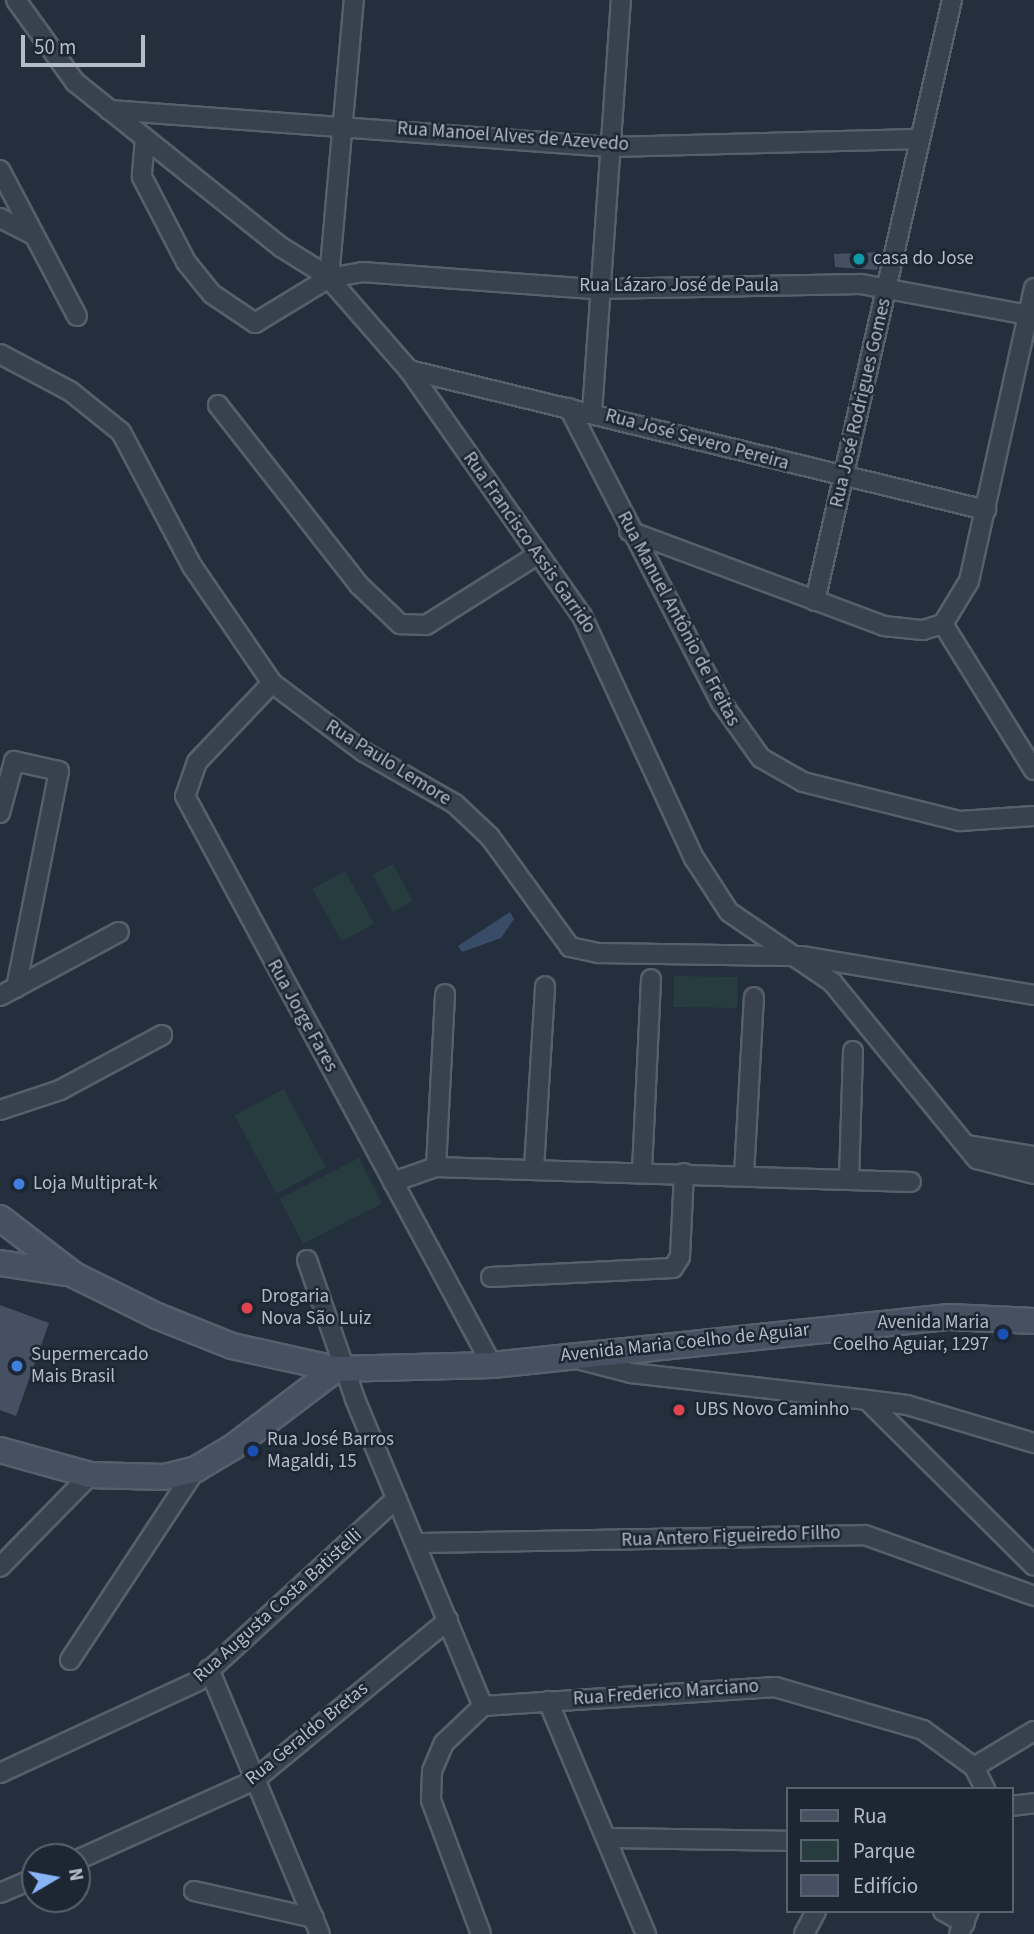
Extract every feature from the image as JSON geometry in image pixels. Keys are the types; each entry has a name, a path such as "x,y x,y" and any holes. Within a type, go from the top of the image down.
{"main road":[{"path":"1,1219 8,1242 0,1263 74,1275"},
{"path":"1,1219 74,1275"},
{"name":"Avenida Maria Coelho de Aguiar","path":"74,1275 232,1346 341,1369 492,1364 949,1317 1034,1321"},
{"path":"292,1359 301,1394"},
{"path":"0,1450 90,1475 165,1477 197,1469 301,1394 341,1369"}],"street":[{"name":"Rua Francisco Assis Garrido","path":"16,0 59,66 145,139 329,278 409,370 534,557 598,644 710,888 746,926 801,956 849,1001 985,1165 1034,1174"},
{"path":"145,139 142,177 186,262 246,320 270,319 329,278 354,0"},
{"path":"592,413 596,289 611,146 621,0"},
{"name":"Rua José Rodrigues Gomes","path":"815,601 888,286 918,139 952,0"},
{"name":"Rua Manoel Alves de Azevedo","path":"109,110 611,146 918,139"},
{"path":"0,170 77,316"},
{"path":"0,218 33,235"},
{"name":"Rua Lázaro José de Paula","path":"329,278 362,272 596,289 888,286 1028,315"},
{"path":"943,624 969,581 1034,288"},
{"name":"Rua Paulo Lemore","path":"0,354 89,403 121,432 191,566 272,683 364,752 454,804 491,837 570,947 599,953 801,956"},
{"name":"Rua José Severo Pereira","path":"409,370 592,413 844,478 986,510"},
{"path":"218,405 359,585 400,624 426,625 534,557"},
{"name":"Rua Manuel Antônio de Freitas","path":"569,408 629,531 740,734 778,772 960,821 1034,816"},
{"path":"629,531 894,628 943,624"},
{"path":"943,624 1034,770"},
{"name":"Rua Jorge Fares","path":"272,683 197,762 185,796 492,1364"},
{"path":"0,813 14,761 59,772 8,992"},
{"path":"8,992 119,932"},
{"path":"801,956 1034,995"},
{"path":"642,1171 651,979"},
{"path":"534,1168 545,986"},
{"path":"436,1167 445,994"},
{"path":"744,1175 754,997"},
{"path":"0,1110 60,1090 162,1035"},
{"path":"849,1179 853,1051"},
{"path":"965,1144 1034,1156"},
{"path":"393,1182 436,1167 642,1171 911,1182"},
{"path":"491,1277 673,1268 680,1257 684,1173"},
{"path":"307,1260 341,1369 417,1543 483,1706 444,1743 432,1771 431,1800 481,1934"},
{"path":"564,1356 631,1373 907,1405 1034,1443"},
{"path":"867,1400 1034,1566"},
{"path":"70,1660 197,1469"},
{"path":"0,1567 90,1475"},
{"name":"Rua Augusta Costa Batistelli","path":"0,1773 180,1692 209,1669 397,1498"},
{"name":"Rua Antero Figueiredo Filho","path":"417,1543 865,1535 1034,1596"},
{"name":"Rua Geraldo Bretas","path":"91,1854 253,1781 447,1620"},
{"path":"209,1669 253,1781 317,1926"},
{"name":"Rua Frederico Marciano","path":"483,1706 775,1687 923,1730 974,1767 984,1787"},
{"path":"548,1701 646,1934"},
{"path":"974,1767 1034,1731"},
{"path":"1013,1806 1034,1803"},
{"path":"607,1838 786,1841"},
{"path":"0,1893 21,1884"},
{"path":"194,1891 317,1926"},
{"path":"804,1934 815,1913"},
{"path":"946,1913 964,1923"}],"green space":[{"path":"393,864 413,901 392,912 373,875"},
{"path":"345,871 374,923 342,941 313,889"},
{"path":"674,976 738,977 737,1008 673,1007"},
{"path":"284,1089 326,1168 276,1194 235,1115"},
{"path":"359,1158 382,1203 303,1244 280,1198"}],"water":[{"path":"510,912 514,919 501,938 462,952 458,946"}],"building":[{"name":"casa do Jose","path":"883,252 877,270 835,267 834,254"},
{"name":"Supermercado Mais Brasil","path":"0,1305 49,1323 16,1416 0,1410"}],"place":[{"name":"casa do Jose","path":"859,259"},
{"name":"Loja Multiprat-k","path":"19,1184"},
{"name":"Drogaria Nova São Luiz","path":"247,1308"},
{"name":"Avenida Maria Coelho Aguiar, 1297","path":"1003,1334"},
{"name":"Supermercado Mais Brasil","path":"17,1366"},
{"name":"UBS Novo Caminho","path":"679,1410"},
{"name":"Rua José Barros Magaldi, 15","path":"253,1451"}]}
